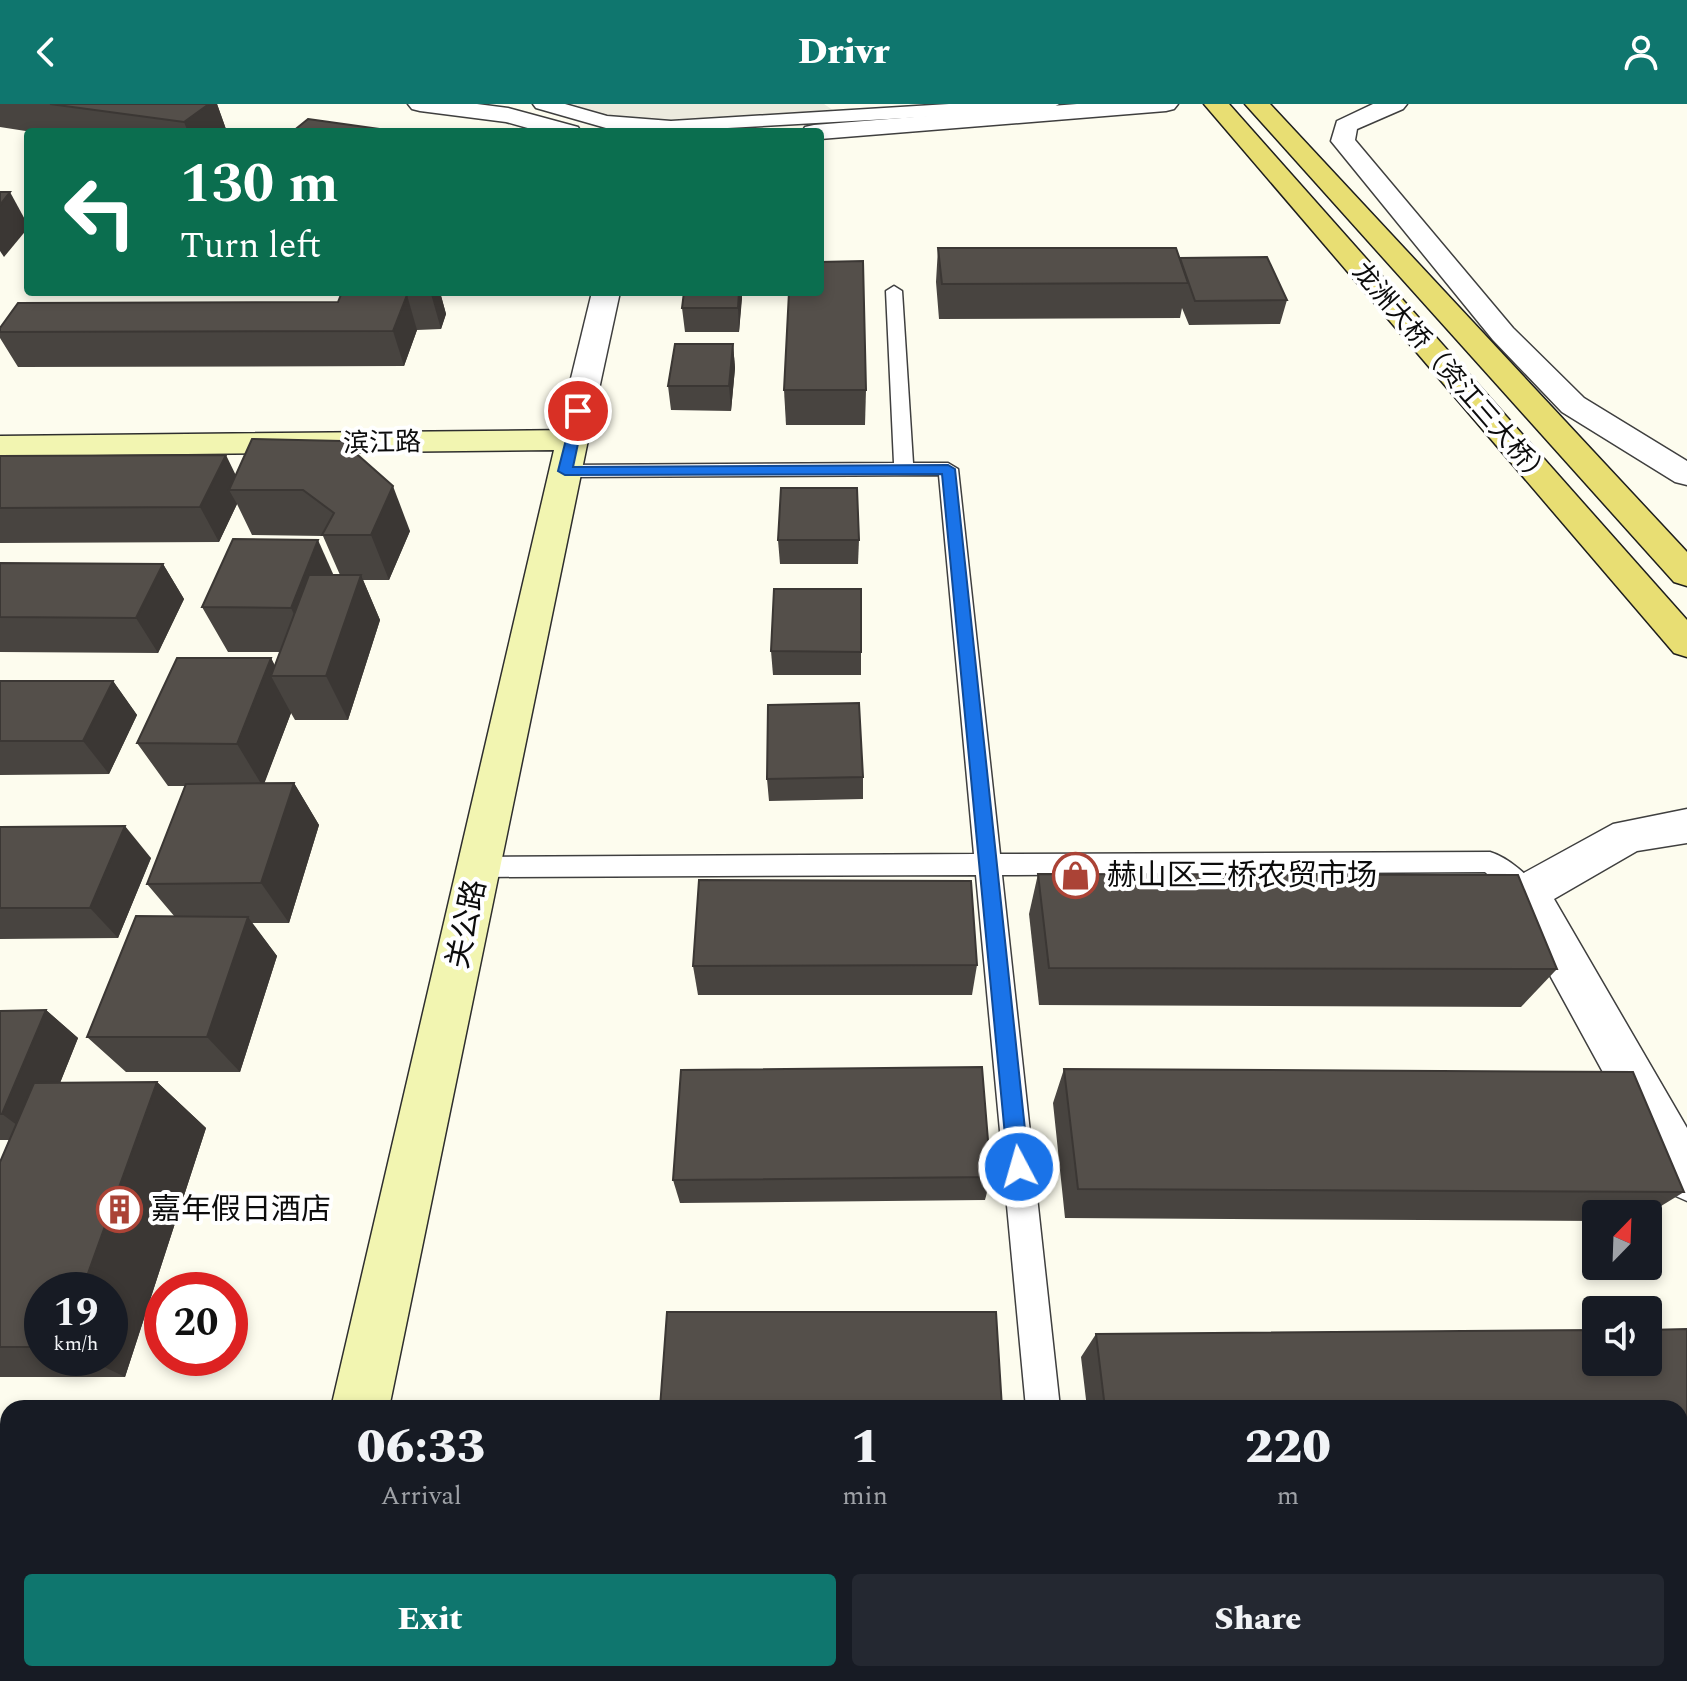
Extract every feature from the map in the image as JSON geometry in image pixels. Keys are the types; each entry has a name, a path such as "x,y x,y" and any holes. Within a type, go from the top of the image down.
{"main road":[{"name":"龙洲大桥（资江三大桥）","path":"1216,104 1687,644"},
{"name":"龙洲大桥（资江三大桥）","path":"1257,104 1687,574"},
{"name":"滨江路","path":"0,446 568,456"},
{"name":"关公路","path":"362,1400 568,456"}],"street":[{"path":"420,104 508,115 555,128"},
{"path":"543,104 606,122 671,127 1049,104"},
{"path":"824,131 1166,104"},
{"path":"1395,104 1345,126 1343,141 1503,334 1573,405 1687,475"},
{"path":"568,456 605,296"},
{"path":"1687,826 1628,836 1527,893 1687,1176"}],"lane":[{"path":"894,291 904,470"},
{"path":"568,456 904,470 948,469 1042,1400"},
{"path":"478,867 1490,862 1527,893"}],"shaded area":[{"path":"561,104 824,104 840,115 683,123 618,119"}],"building":[{"path":"50,104 209,104 184,122"},
{"path":"308,119 372,128 297,128"},
{"path":"0,192 10,192 0,205"},
{"path":"938,248 1176,248 1188,283 942,284"},
{"path":"1267,257 1287,300 1195,301 1180,258"},
{"path":"863,261 866,390 784,390 789,296 824,296 824,262"},
{"path":"340,296 407,296 393,331 0,332 18,303 338,302"},
{"path":"684,296 739,296 738,308 682,308"},
{"path":"675,344 733,344 729,386 668,386"},
{"path":"252,439 342,441 393,486 371,535 322,535 334,513 303,490 229,490"},
{"path":"226,455 200,507 0,508 0,456"},
{"path":"781,488 857,488 859,540 778,540"},
{"path":"233,539 318,540 291,608 202,607"},
{"path":"0,563 163,564 136,618 0,617"},
{"path":"309,575 361,575 326,676 271,676"},
{"path":"774,589 861,589 861,652 771,651"},
{"path":"177,658 271,658 237,744 137,743"},
{"path":"0,681 113,681 83,741 0,741"},
{"path":"859,703 863,777 767,779 768,705"},
{"path":"294,783 261,883 147,884 186,784"},
{"path":"125,826 90,908 0,908 0,827"},
{"path":"1038,874 1518,875 1557,969 1049,968"},
{"path":"699,880 971,881 977,965 693,966"},
{"path":"136,916 248,917 207,1037 87,1037"},
{"path":"46,1010 2,1114 0,1114 0,1011"},
{"path":"982,1067 991,1177 673,1180 681,1070"},
{"path":"1064,1069 1633,1072 1684,1192 1078,1189"},
{"path":"157,1082 88,1272 24,1272 24,1347 0,1347 0,1162 34,1083"},
{"path":"667,1312 996,1312 1002,1400 661,1400"},
{"path":"1687,1329 1687,1400 1104,1400 1096,1334 1582,1330 1582,1376 1662,1376 1662,1330"}],"place":[{"name":"赫山区三桥农贸市场","path":"1076,875"},
{"name":"嘉年假日酒店","path":"120,1209"}],"route":[{"path":"578,411 565,471 948,469 1019,1167"}]}
